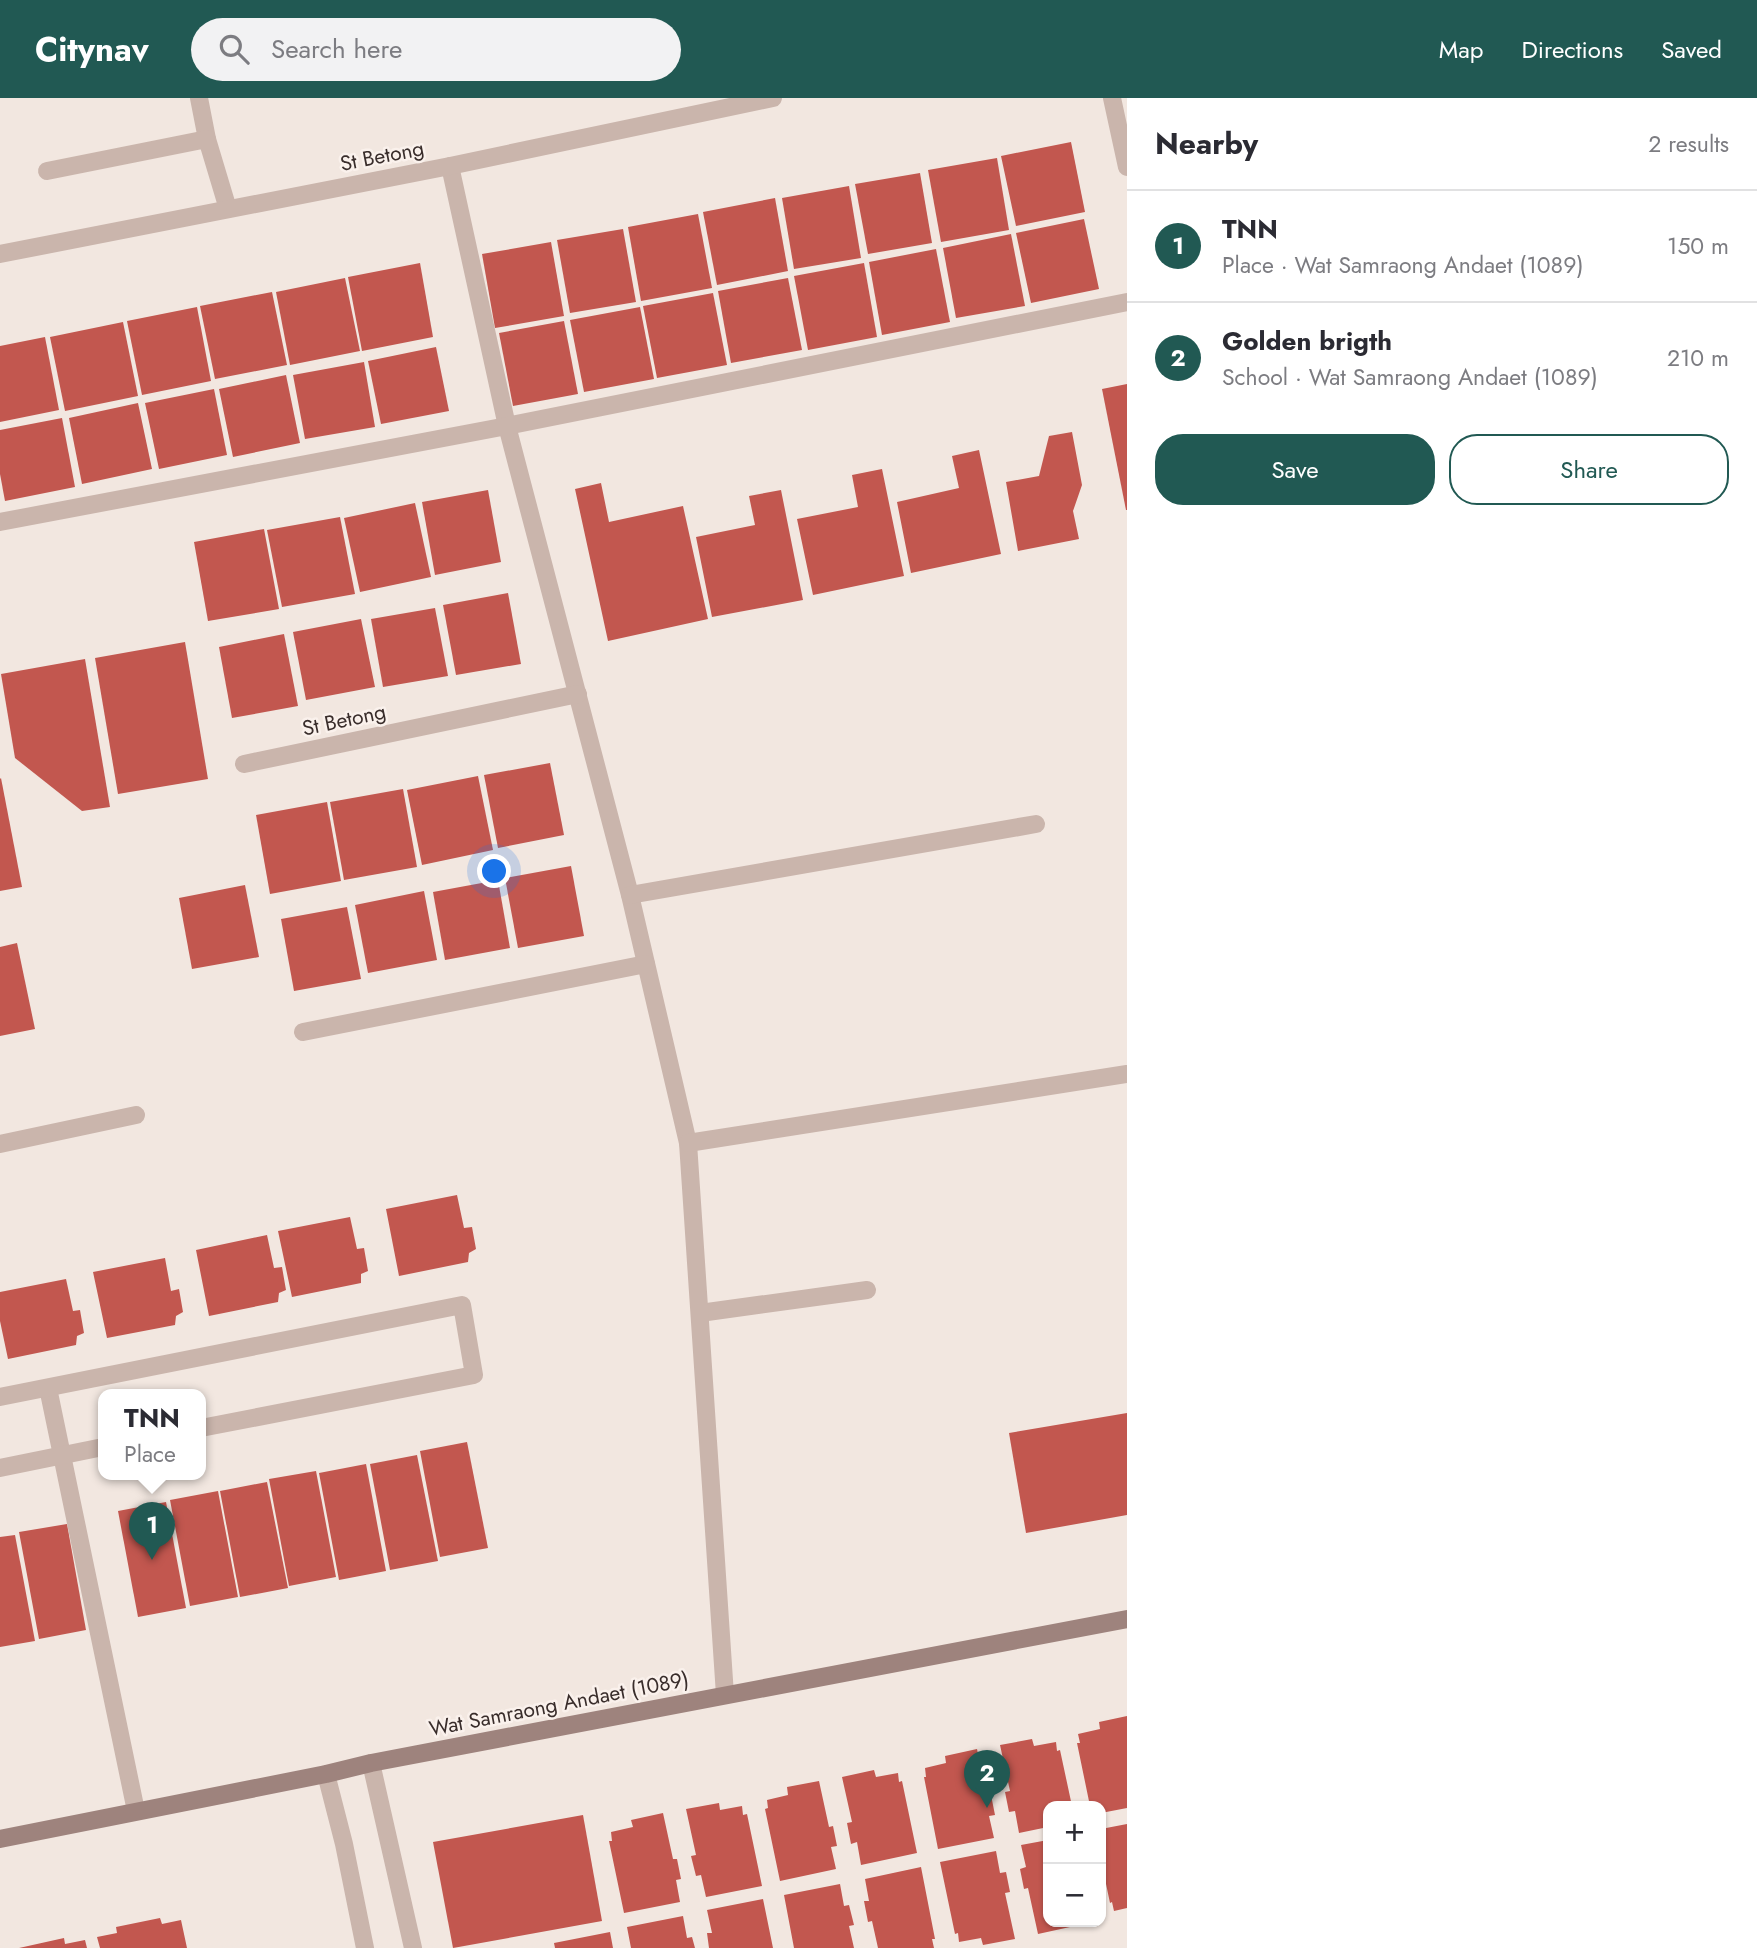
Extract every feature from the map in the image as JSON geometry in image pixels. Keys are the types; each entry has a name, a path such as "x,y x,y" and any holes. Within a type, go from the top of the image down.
{"main road":[{"name":"Wat Samraong Andaet (1089)","path":"0,1839 371,1763 1127,1619"}],"street":[{"path":"199,98 206,139 229,209"},
{"name":"St Betong","path":"0,254 450,166 773,98"},
{"path":"1112,98 1127,167"},
{"path":"47,171 206,139"},
{"path":"450,166 507,426 630,895 688,1143 725,1695"},
{"path":"0,522 507,426 1127,302"},
{"name":"St Betong","path":"244,764 578,694"},
{"path":"630,895 1036,824"},
{"path":"303,1032 646,964"},
{"path":"688,1143 1127,1074"},
{"path":"0,1144 136,1115"},
{"path":"699,1313 867,1290"},
{"path":"0,1397 462,1305 474,1375 206,1427"},
{"path":"48,1388 136,1811"},
{"path":"0,1468 98,1448"},
{"path":"371,1763 413,1948"},
{"path":"326,1774 344,1844 365,1948"}],"building":[{"path":"1071,142 1085,212 1016,226 1001,156"},
{"path":"997,158 1009,230 941,242 928,170"},
{"path":"920,173 932,243 868,254 855,184"},
{"path":"849,186 861,258 794,269 782,198"},
{"path":"775,198 788,271 717,285 703,212"},
{"path":"698,214 712,288 641,301 628,227"},
{"path":"1084,219 1099,289 1031,303 1016,233"},
{"path":"623,229 636,302 570,313 557,240"},
{"path":"1011,234 1025,306 956,318 943,248"},
{"path":"551,242 564,316 495,328 482,254"},
{"path":"936,249 950,322 882,335 869,262"},
{"path":"420,263 433,337 362,351 348,277"},
{"path":"864,263 877,337 808,350 794,276"},
{"path":"345,278 360,351 290,365 276,292"},
{"path":"788,278 802,350 731,363 718,291"},
{"path":"272,292 287,365 215,379 200,306"},
{"path":"713,293 727,365 657,378 643,306"},
{"path":"197,307 211,381 142,395 127,321"},
{"path":"640,307 654,379 584,392 570,320"},
{"path":"564,321 578,394 513,406 499,333"},
{"path":"123,322 138,396 65,411 50,337"},
{"path":"45,337 59,410 0,422 0,346"},
{"path":"436,347 449,411 381,424 368,361"},
{"path":"364,362 375,427 305,439 293,375"},
{"path":"286,375 300,443 233,457 219,389"},
{"path":"1127,384 1127,510 1126,510 1102,389"},
{"path":"214,389 227,455 159,469 145,403"},
{"path":"138,403 152,469 82,484 69,418"},
{"path":"62,418 75,487 5,501 0,474 0,430"},
{"path":"1072,432 1082,485 1073,511 1079,539 1018,551 1006,482 1039,476 1049,436"},
{"path":"979,450 1001,554 911,573 897,502 959,488 952,456"},
{"path":"882,469 904,576 813,595 797,519 858,507 852,475"},
{"path":"601,483 609,522 683,506 708,619 608,641 575,489"},
{"path":"488,490 501,562 435,575 422,502"},
{"path":"781,490 803,600 712,617 696,537 755,525 749,496"},
{"path":"415,503 431,577 360,592 344,518"},
{"path":"340,517 355,594 282,607 267,530"},
{"path":"264,529 279,609 208,621 194,542"},
{"path":"508,593 521,664 456,675 443,605"},
{"path":"435,608 448,676 383,687 371,619"},
{"path":"361,619 375,687 306,700 293,632"},
{"path":"284,634 298,706 232,718 219,647"},
{"path":"185,642 208,779 118,794 95,658"},
{"path":"85,659 110,807 82,811 15,758 1,674"},
{"path":"550,763 564,835 498,848 484,775"},
{"path":"478,776 493,850 422,865 407,790"},
{"path":"0,779 22,887 0,891"},
{"path":"403,789 417,867 344,880 330,802"},
{"path":"327,802 341,881 270,894 256,815"},
{"path":"571,866 584,936 518,948 505,878"},
{"path":"498,880 510,948 445,960 433,892"},
{"path":"245,885 259,957 192,969 179,898"},
{"path":"424,891 437,960 368,973 355,905"},
{"path":"347,907 361,979 294,991 281,919"},
{"path":"17,943 35,1029 0,1036 0,947"},
{"path":"457,1195 464,1228 472,1227 476,1249 469,1253 468,1262 399,1276 386,1209"},
{"path":"350,1217 357,1249 364,1248 368,1271 361,1274 361,1283 292,1297 278,1231"},
{"path":"267,1235 274,1268 282,1267 286,1290 279,1293 278,1302 209,1316 196,1250"},
{"path":"165,1258 171,1291 179,1289 183,1312 176,1316 175,1325 107,1338 93,1272"},
{"path":"66,1279 73,1311 80,1310 84,1333 77,1336 76,1345 8,1359 0,1321 0,1292"},
{"path":"1127,1413 1127,1515 1026,1533 1009,1433"},
{"path":"467,1442 488,1548 440,1557 420,1451"},
{"path":"417,1455 438,1561 390,1570 370,1464"},
{"path":"366,1464 386,1571 339,1580 319,1473"},
{"path":"316,1471 336,1577 289,1586 269,1479"},
{"path":"267,1482 288,1588 240,1597 220,1491"},
{"path":"218,1491 238,1597 190,1606 170,1500"},
{"path":"166,1502 186,1608 138,1617 118,1511"},
{"path":"67,1524 86,1630 39,1639 19,1532"},
{"path":"15,1535 35,1641 0,1647 0,1537"},
{"path":"1127,1716 1127,1808 1106,1812 1106,1801 1089,1801 1077,1743 1080,1743 1078,1734 1100,1729 1099,1722"},
{"path":"1032,1739 1034,1746 1056,1742 1071,1801 1043,1801 1043,1828 1019,1833 1015,1811 1009,1812 1005,1792 1010,1791 1000,1745"},
{"path":"977,1749 987,1795 991,1795 995,1815 989,1816 994,1838 938,1849 924,1777 925,1768 946,1763 945,1756"},
{"path":"874,1770 876,1777 898,1773 917,1853 861,1865 857,1842 851,1844 847,1823 852,1822 842,1777"},
{"path":"819,1781 829,1827 833,1826 837,1846 831,1847 836,1869 780,1881 765,1809 768,1808 767,1800 788,1795 787,1787"},
{"path":"719,1803 720,1810 742,1806 743,1815 747,1814 762,1886 706,1897 701,1875 696,1876 691,1856 696,1855 686,1809"},
{"path":"663,1813 673,1859 677,1859 681,1879 676,1880 680,1902 624,1913 609,1841 612,1841 611,1832 633,1827 631,1820"},
{"path":"583,1815 602,1921 453,1948 433,1842"},
{"path":"1127,1824 1127,1908 1114,1911 1106,1884 1106,1828"},
{"path":"1043,1841 1043,1927 1070,1927 1038,1934 1028,1888 1024,1889 1020,1869 1026,1867 1021,1845"},
{"path":"996,1851 1000,1873 1006,1872 1010,1892 1005,1893 1015,1939 983,1945 981,1938 959,1942 940,1862"},
{"path":"921,1867 935,1939 932,1939 934,1948 878,1948 872,1921 868,1922 864,1901 869,1901 865,1879"},
{"path":"840,1884 844,1906 849,1905 854,1925 849,1926 854,1948 794,1948 784,1895"},
{"path":"763,1899 773,1948 709,1948 707,1933 712,1933 707,1910"},
{"path":"683,1916 687,1938 692,1937 695,1948 631,1948 627,1927"},
{"path":"160,1918 162,1924 181,1920 187,1948 100,1948 97,1937 117,1933 116,1927"},
{"path":"610,1932 613,1948 555,1948 554,1943"},
{"path":"64,1938 65,1944 85,1940 87,1948 19,1948"}],"place":[{"name":"TNN","path":"152,1560"},
{"name":"Golden brigth","path":"987,1808"}]}
